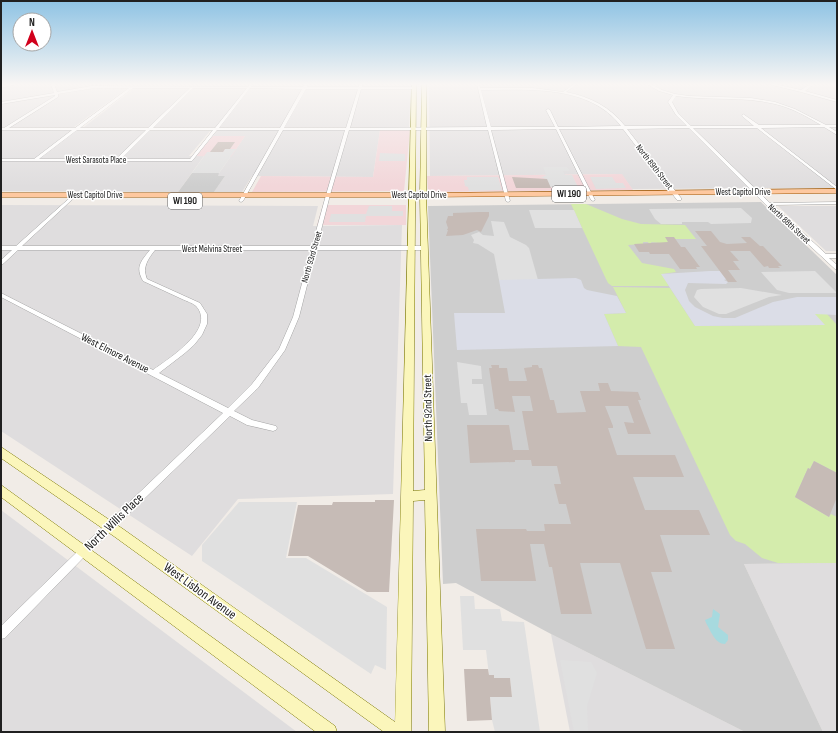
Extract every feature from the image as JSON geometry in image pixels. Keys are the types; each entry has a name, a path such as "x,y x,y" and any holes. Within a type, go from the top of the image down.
{"main road":[{"name":"North 92nd Street","path":"403,732 413,118"},
{"name":"North 92nd Street","path":"424,118 424,248 437,732"},
{"name":"West Capitol Drive","path":"592,197 674,193 837,190"},
{"name":"West Capitol Drive","path":"1,195 243,198"},
{"name":"West Capitol Drive","path":"423,198 470,197 475,195 508,197"},
{"name":"West Capitol Drive","path":"1,201 508,197 679,199 837,198"},
{"name":"West Capitol Drive","path":"328,198 378,201 412,198"},
{"name":"West Lisbon Avenue","path":"1,452 110,527 397,732"},
{"path":"1,490 329,732"},
{"path":"407,496 430,495"}],"street":[{"path":"2,129 20,118"},
{"path":"35,160 90,118"},
{"path":"117,160 161,118"},
{"path":"217,129 225,118"},
{"path":"243,198 288,118"},
{"name":"North 93rd Street","path":"229,412 255,386 284,345 296,317 350,118"},
{"path":"487,118 508,197"},
{"path":"552,118 592,197"},
{"name":"North 89th Street","path":"616,118 679,199"},
{"name":"North 88th Street","path":"682,118 768,204 837,268"},
{"path":"748,118 837,190"},
{"path":"811,118 837,134"},
{"path":"2,129 424,129 837,126"},
{"name":"West Sarasota Place","path":"1,160 191,160 217,129"},
{"path":"1,263 74,195"},
{"name":"West Capitol Drive","path":"768,204 837,203"},
{"name":"West Melvina Street","path":"1,248 424,248"},
{"path":"152,249 140,268 145,280 198,304 203,310 205,317 205,324 194,340 154,373"},
{"path":"824,256 837,256"},
{"name":"West Elmore Avenue","path":"1,295 250,423 273,428"},
{"name":"North Willis Place","path":"1,634 84,551 229,412"}],"shaded area":[{"path":"1,118 86,118 74,127 1,127"},
{"path":"95,118 409,118 409,127 84,127"},
{"path":"429,118 837,118 837,188 632,189 621,174 430,176"},
{"path":"1,130 210,131 189,156 204,156 178,192 1,191"},
{"path":"218,130 380,130 373,177 252,176 242,192 214,192 225,176 217,176 245,136 213,136"},
{"path":"380,130 410,130 404,191 252,192 261,176 373,177"},
{"path":"213,136 245,136 231,157 196,156"},
{"path":"225,149 236,149 219,173 192,173 207,152 223,152"},
{"path":"380,153 405,154 405,161 379,161"},
{"path":"543,167 567,167 570,171 563,171 565,175 572,175 579,189 558,189 557,187 550,187 544,178 541,178 546,175"},
{"path":"192,173 219,173 218,176 225,176 214,192 178,192"},
{"path":"622,174 633,190 428,192 427,176"},
{"path":"467,177 498,177 502,190 469,191 468,187 465,186 464,180 467,180"},
{"path":"590,177 612,177 616,183 623,183 626,188 596,189"},
{"path":"761,202 837,275 837,563 744,564 823,732 745,732 551,634 456,583 443,584 428,206"},
{"path":"1,205 318,206 313,226 402,225 393,494 238,499 192,556 1,431"},
{"path":"323,205 406,205 406,225 317,225"},
{"path":"369,206 392,206 392,211 403,211 403,216 366,216 365,222 329,222 331,214 366,214"},
{"path":"778,206 837,206 837,251 826,251"},
{"path":"741,208 752,218 751,223 711,224 708,222 682,222 682,224 661,224 655,219 649,209"},
{"path":"529,210 574,210 582,228 535,228"},
{"path":"491,221 504,222 510,237 529,248 538,280 499,280 494,254 478,244 473,243 474,240 471,235 479,232 483,235 494,236"},
{"path":"720,271 727,279 724,280 728,282 726,284 688,283 685,290 689,301 695,307 713,316 735,318 773,302 797,297 837,297 837,315 815,314 825,325 695,326 661,274"},
{"path":"815,271 837,293 789,293 777,290 761,272"},
{"path":"576,278 581,280 584,288 587,290 617,296 626,313 604,314 618,346 457,350 454,313 505,313 499,280"},
{"path":"741,288 782,295 769,297 726,314 719,314 703,307 694,297 697,290 701,289"},
{"path":"457,362 481,366 482,379 472,379 472,384 483,384 487,415 469,415 467,403 461,403"},
{"path":"239,502 297,502 286,558 306,558 387,607 386,670 375,665 371,674 202,561 202,545"},
{"path":"1,510 297,732 1,732"},
{"path":"837,563 837,732 823,732 744,564"},
{"path":"460,596 474,596 475,609 500,609 502,621 524,622 540,732 495,732 492,720 490,697 512,697 510,678 494,678 493,675 489,675 486,650 463,650"},
{"path":"551,634 745,732 570,732"},
{"path":"560,660 591,662 597,673 587,706 588,732 574,732"}],"green space":[{"path":"571,204 586,204 622,219 641,224 685,225 696,239 675,239 673,237 666,237 669,244 651,242 652,244 649,244 648,242 643,242 643,244 628,245 642,263 674,269 676,272 662,274 669,286 612,286 606,279"},
{"path":"613,287 670,288 695,326 824,325 814,314 827,314 837,325 837,473 814,461 810,469 808,468 795,497 829,517 831,514 837,517 837,563 778,563 762,558 745,544 736,541 730,535 641,347 618,346 604,314 626,313"}],"water":[{"path":"713,609 720,614 718,627 728,635 728,640 725,644 716,639 706,623 705,620 712,617"}],"building":[{"path":"218,142 235,142 230,149 225,149 223,152 210,152"},
{"path":"512,177 547,179 551,188 516,188"},
{"path":"489,212 489,216 481,232 477,230 463,235 446,236 448,228 446,222 448,216 453,216 453,213"},
{"path":"695,231 711,231 720,242 727,244 747,243 741,237 750,237 760,246 763,246 782,266 778,266 780,268 769,268 768,266 764,267 750,251 730,251 739,261 733,261 740,270 728,270 737,282 728,282 701,246 707,246"},
{"path":"665,237 674,237 681,247 685,247 700,267 696,267 697,269 680,269 669,254 650,254 649,252 639,252 634,244 668,242"},
{"path":"491,365 499,365 499,368 507,368 509,381 527,381 524,368 532,367 532,365 538,365 539,368 542,368 550,400 554,400 557,413 586,412 580,391 600,391 598,383 608,383 611,391 638,392 641,400 638,400 651,434 628,434 624,422 634,423 628,406 605,406 613,426 613,428 608,428 617,455 675,455 684,477 633,477 645,510 699,510 710,535 660,535 672,572 651,572 675,649 646,649 620,563 580,563 592,614 561,614 552,567 549,567 544,544 530,544 536,581 481,581 476,529 526,529 527,531 545,531 544,524 571,524 566,504 559,504 554,484 561,484 557,466 532,466 531,460 515,460 515,462 470,463 467,425 509,425 513,450 529,450 522,411 533,411 530,396 512,396 515,412 499,411 498,409 495,409 489,368 492,368"},
{"path":"814,461 837,473 837,497 829,517 795,497 808,468 810,469"},
{"path":"375,500 394,500 389,592 367,592 308,556 288,556 298,505 332,505 333,502 375,502"},
{"path":"464,669 488,669 489,675 494,675 494,678 510,678 512,697 490,697 492,720 467,721"}]}
